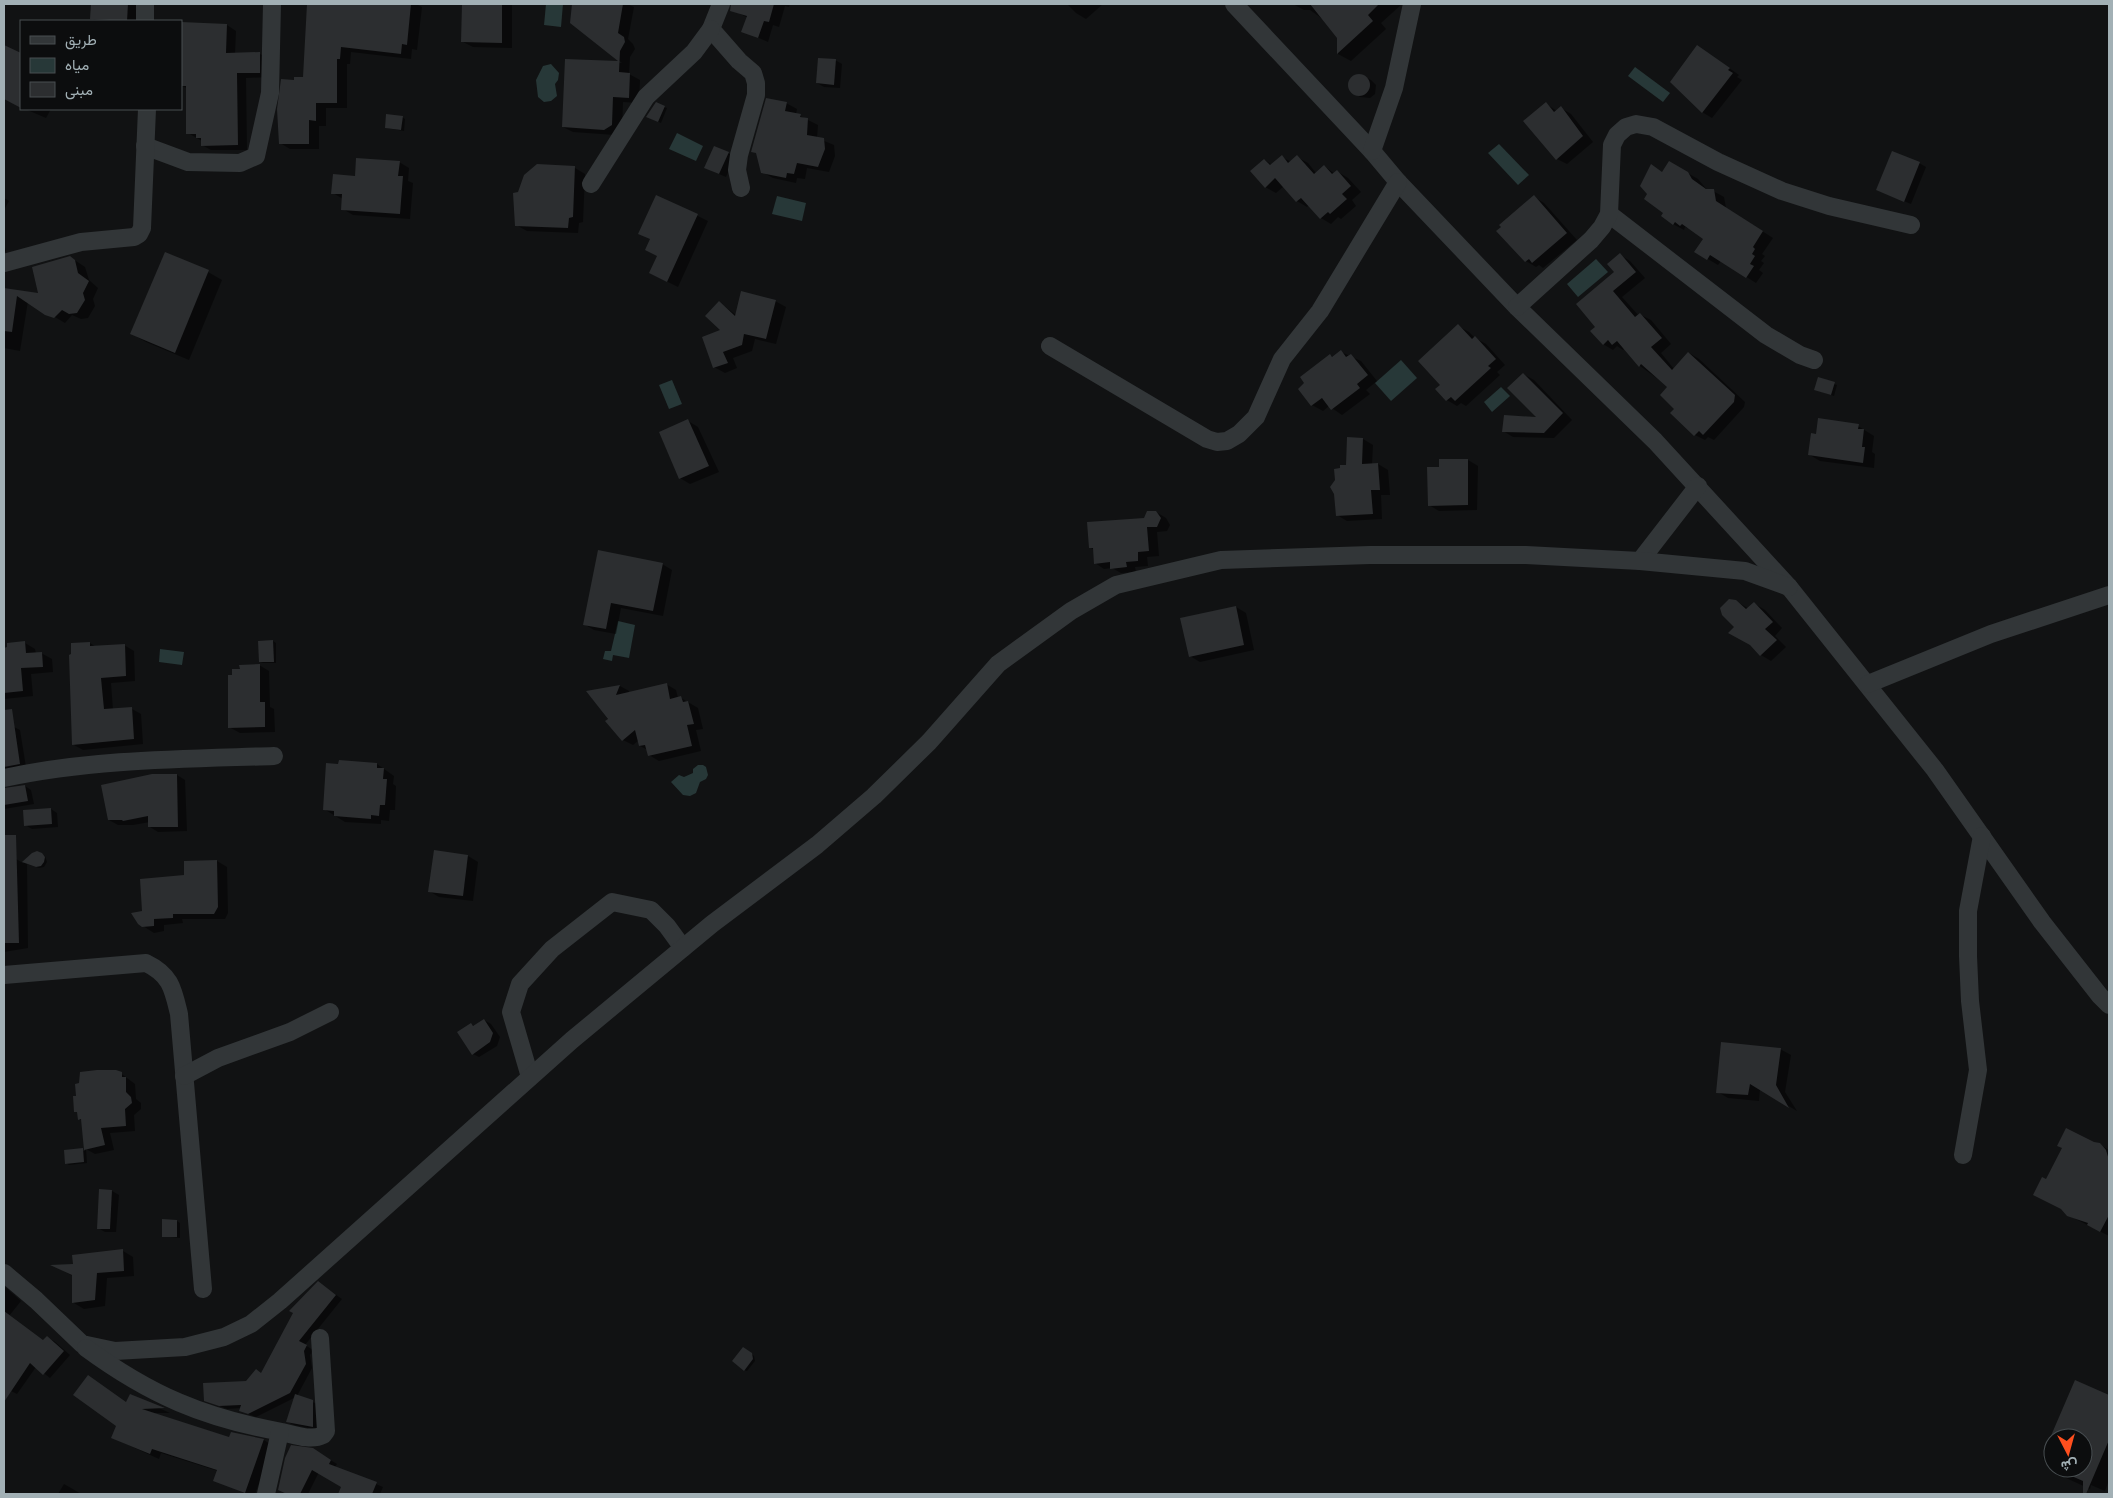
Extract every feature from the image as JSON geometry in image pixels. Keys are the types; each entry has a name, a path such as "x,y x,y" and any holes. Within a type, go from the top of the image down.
{"street":[{"path":"145,4 145,20"},
{"path":"145,146 188,162 240,163 256,156 270,93 272,4"},
{"path":"591,184 646,97 694,52 711,29 721,4"},
{"path":"1234,4 1372,151 1398,182 1517,306 1655,441 1790,587 1935,770 2042,922 2100,996 2109,1004"},
{"path":"1372,151 1394,88 1412,4"},
{"path":"711,29 739,61 753,73 756,83 756,95 736,170 741,188"},
{"path":"4,263 81,242 134,237 139,234 142,228 147,110"},
{"path":"1517,306 1591,240 1602,227 1608,214 1612,145 1617,135 1626,127 1636,124 1653,127 1718,162 1782,190 1830,206 1911,225"},
{"path":"1050,346 1207,439 1217,442 1227,441 1238,434 1256,417 1282,359 1320,311 1398,182"},
{"path":"1608,214 1766,335 1800,355 1814,360"},
{"path":"1640,561 1698,486"},
{"path":"82,1344 115,1352 186,1347 224,1337 251,1324 280,1301 572,1040 683,948 817,845 874,796 929,742 998,664 1071,611 1116,585 1221,560 1526,555 1640,561 1745,572 1790,587"},
{"path":"1868,684 1983,637 2109,595"},
{"path":"4,778 31,772 173,759 274,756"},
{"path":"1963,1155 1978,1070 1970,1001 1968,910 1982,836"},
{"path":"530,1077 512,1012 520,984 552,949 612,902 651,910 667,926 683,948"},
{"path":"4,975 146,963 159,969 169,980 179,1014 203,1289"},
{"path":"184,1076 218,1058 290,1032 330,1012"},
{"path":"4,1273 36,1300 82,1344 120,1372 151,1390 180,1404 225,1419 312,1438 323,1435 326,1431 320,1338"},
{"path":"266,1494 280,1432"}],"water":[{"path":"546,4 563,4 561,27 544,25"},
{"path":"551,64 559,73 555,84 557,96 551,101 544,102 538,97 536,80 543,66"},
{"path":"1635,67 1670,93 1663,102 1628,76"},
{"path":"677,133 703,146 696,161 669,149"},
{"path":"1499,144 1529,175 1518,185 1488,153"},
{"path":"777,196 806,203 802,221 772,214"},
{"path":"1596,259 1608,272 1578,297 1567,284"},
{"path":"1401,360 1417,378 1391,401 1375,383"},
{"path":"672,380 682,404 669,409 659,385"},
{"path":"1501,387 1510,396 1492,412 1484,402"},
{"path":"618,621 635,625 629,658 613,655 612,661 603,659 605,651 611,651"},
{"path":"160,649 184,652 182,665 159,662"},
{"path":"698,765 706,767 708,775 706,779 700,782 696,793 690,796 683,795 671,782 679,775 684,777 693,773 693,769"}],"building":[{"path":"91,4 128,4 127,20 90,19"},
{"path":"307,4 411,4 407,45 402,44 401,54 341,47 340,59 337,59 337,103 316,103 316,121 309,120 309,144 279,144 277,109 281,79 294,80 294,77 303,77"},
{"path":"462,4 502,4 502,43 461,42"},
{"path":"572,4 623,4 618,33 624,37 625,42 620,51 619,72 630,73 629,98 613,97 612,125 604,130 562,127 565,59 618,61 570,23"},
{"path":"731,4 774,4 769,22 764,21 758,38 741,32 747,16 730,11"},
{"path":"1310,4 1379,4 1368,15 1373,21 1337,54 1337,38"},
{"path":"182,22 227,24 226,53 260,52 260,73 237,73 238,145 201,146 201,138 196,138 196,134 186,134 186,86 182,86"},
{"path":"4,45 20,53 20,107 4,99"},
{"path":"1697,45 1730,68 1728,70 1733,73 1702,113 1670,82"},
{"path":"818,58 836,59 834,85 816,83"},
{"path":"1359,74 1367,77 1370,85 1367,93 1359,96 1351,93 1348,85 1351,77"},
{"path":"766,98 787,102 785,111 801,114 800,117 808,118 807,135 824,138 825,149 818,167 797,163 794,174 787,173 786,178 761,173 756,153 751,152"},
{"path":"656,102 665,106 658,122 646,117"},
{"path":"1546,102 1554,112 1561,106 1583,136 1556,160 1523,121"},
{"path":"386,114 403,116 401,130 385,128"},
{"path":"714,146 729,152 719,174 704,168"},
{"path":"1892,151 1920,162 1904,202 1876,190"},
{"path":"1282,155 1288,163 1297,155 1314,174 1324,165 1332,174 1337,170 1351,186 1342,194 1347,199 1330,214 1328,212 1320,219 1301,198 1296,202 1275,178 1265,188 1250,171 1264,159 1270,165"},
{"path":"356,158 400,161 398,176 403,176 400,214 341,210 342,194 331,194 333,174 355,176"},
{"path":"1669,161 1688,172 1692,179 1706,189 1714,189 1716,201 1763,231 1753,247 1755,249 1752,254 1755,256 1750,264 1754,266 1746,278 1710,255 1707,260 1694,252 1703,239 1682,224 1680,226 1675,222 1673,225 1661,216 1663,213 1644,199 1647,194 1640,186 1651,164 1662,172"},
{"path":"537,164 575,166 573,217 569,218 568,228 515,226 513,193 518,192 524,175"},
{"path":"656,195 698,214 667,282 649,273 657,256 645,250 650,239 638,234"},
{"path":"1534,195 1567,233 1532,263 1529,259 1525,262 1496,231 1501,227 1499,225"},
{"path":"165,252 209,270 175,353 130,334"},
{"path":"1620,253 1636,272 1613,291 1635,317 1640,313 1662,338 1651,347 1672,370 1688,352 1735,395 1734,402 1703,435 1699,431 1694,436 1670,413 1674,409 1660,395 1667,387 1641,364 1639,367 1617,341 1612,345 1608,340 1603,345 1590,331 1595,327 1576,304 1614,272 1607,264"},
{"path":"70,256 75,260 78,273 89,281 83,293 85,300 77,313 69,314 62,310 54,318 45,315 17,296 12,332 4,331 4,288 38,293 32,267"},
{"path":"741,291 776,300 766,339 744,334 742,345 723,352 728,363 713,368 702,337 720,330 705,316 719,301 735,316"},
{"path":"1458,324 1472,339 1475,336 1496,359 1488,366 1491,368 1455,401 1451,397 1446,401 1435,389 1440,385 1418,361"},
{"path":"1341,350 1346,357 1351,354 1368,375 1357,384 1360,388 1331,410 1322,398 1311,406 1298,389 1304,383 1300,377 1330,354 1332,357"},
{"path":"1523,373 1563,413 1544,433 1502,432 1504,415 1536,417 1507,388"},
{"path":"1818,377 1835,382 1831,395 1814,390"},
{"path":"1818,418 1859,424 1858,429 1864,429 1862,447 1865,447 1863,463 1808,455 1811,433 1816,434"},
{"path":"688,419 709,466 679,479 659,432"},
{"path":"1347,437 1363,438 1362,464 1378,463 1380,490 1371,490 1373,514 1336,516 1334,494 1330,487 1335,480 1334,469 1340,468 1340,465 1346,465"},
{"path":"1439,459 1468,459 1468,505 1428,506 1427,467 1439,467"},
{"path":"1147,511 1156,511 1161,518 1157,527 1147,527 1149,551 1138,552 1138,561 1126,562 1127,567 1110,569 1110,562 1094,564 1093,548 1089,548 1087,522 1144,518"},
{"path":"598,550 663,563 653,611 611,603 606,629 583,625"},
{"path":"1729,599 1736,600 1746,609 1754,602 1773,622 1765,629 1777,640 1760,656 1750,645 1728,633 1734,627 1722,615 1720,608"},
{"path":"1236,606 1244,645 1189,657 1180,618"},
{"path":"273,640 274,662 259,662 258,641"},
{"path":"25,641 26,653 42,652 43,667 21,668 23,691 4,693 4,648 7,647 7,643"},
{"path":"90,642 90,646 125,644 126,676 101,678 104,709 132,707 134,739 72,745 69,655 71,654 71,643"},
{"path":"260,664 260,702 265,702 265,727 228,728 228,675 232,675 232,669 240,669 239,665"},
{"path":"667,683 670,699 681,696 683,702 688,701 694,724 687,725 692,746 648,756 645,745 639,746 635,730 622,741 605,721 608,719 586,691 620,685 616,695"},
{"path":"12,709 20,764 4,767 4,710"},
{"path":"339,760 377,763 377,768 384,768 383,779 387,779 385,805 380,805 379,816 371,815 371,819 334,816 334,811 323,810 326,763 338,764"},
{"path":"152,774 177,774 178,827 148,827 148,816 123,821 108,820 101,785"},
{"path":"25,785 28,801 4,805 4,788"},
{"path":"51,808 52,824 24,826 23,810"},
{"path":"4,835 16,835 19,943 4,943"},
{"path":"434,850 468,855 463,896 428,892"},
{"path":"37,851 45,857 41,866 36,867 22,862 32,853"},
{"path":"217,860 218,907 214,914 173,914 173,918 154,919 154,926 142,927 138,924 131,913 142,911 140,879 184,875 184,861"},
{"path":"484,1019 493,1033 490,1042 472,1055 457,1032 471,1023 473,1026"},
{"path":"1721,1042 1781,1048 1776,1085 1789,1108 1750,1084 1748,1095 1716,1093"},
{"path":"116,1070 122,1072 122,1077 126,1077 126,1092 131,1097 132,1103 125,1109 126,1126 101,1128 105,1145 84,1150 81,1119 78,1120 77,1112 74,1112 73,1096 76,1096 75,1084 79,1083 80,1072"},
{"path":"2066,1128 2094,1142 2100,1143 2106,1150 2109,1160 2109,1215 2100,1232 2087,1225 2088,1223 2067,1216 2061,1209 2033,1195 2042,1177 2046,1179 2062,1148 2057,1146"},
{"path":"83,1148 84,1162 65,1164 64,1150"},
{"path":"99,1189 112,1190 110,1229 97,1229"},
{"path":"162,1219 177,1220 177,1237 162,1237"},
{"path":"123,1249 124,1271 97,1273 95,1300 72,1303 72,1275 50,1265 73,1264 72,1255"},
{"path":"318,1281 336,1295 299,1341 307,1345 304,1351 306,1364 290,1393 248,1414 239,1411 241,1405 219,1406 204,1401 203,1383 246,1381 256,1369 261,1373 293,1313 289,1311"},
{"path":"4,1311 43,1340 47,1336 64,1351 43,1375 30,1363 4,1402"},
{"path":"743,1347 752,1353 753,1359 744,1371 732,1361"},
{"path":"88,1375 126,1402 130,1394 165,1408 142,1409 229,1437 231,1432 264,1439 245,1493 213,1481 217,1470 152,1449 150,1454 111,1438 116,1426 73,1395"},
{"path":"2075,1380 2109,1395 2109,1440 2093,1478 2093,1428 2054,1428"},
{"path":"295,1394 313,1400 313,1427 286,1422"},
{"path":"291,1445 313,1448 331,1460 329,1464 377,1482 372,1494 338,1494 341,1487 312,1470 300,1494 287,1494 278,1490 285,1458"},
{"path":"2076,1478 2093,1478 2086,1494 2083,1494 2083,1481"}]}
